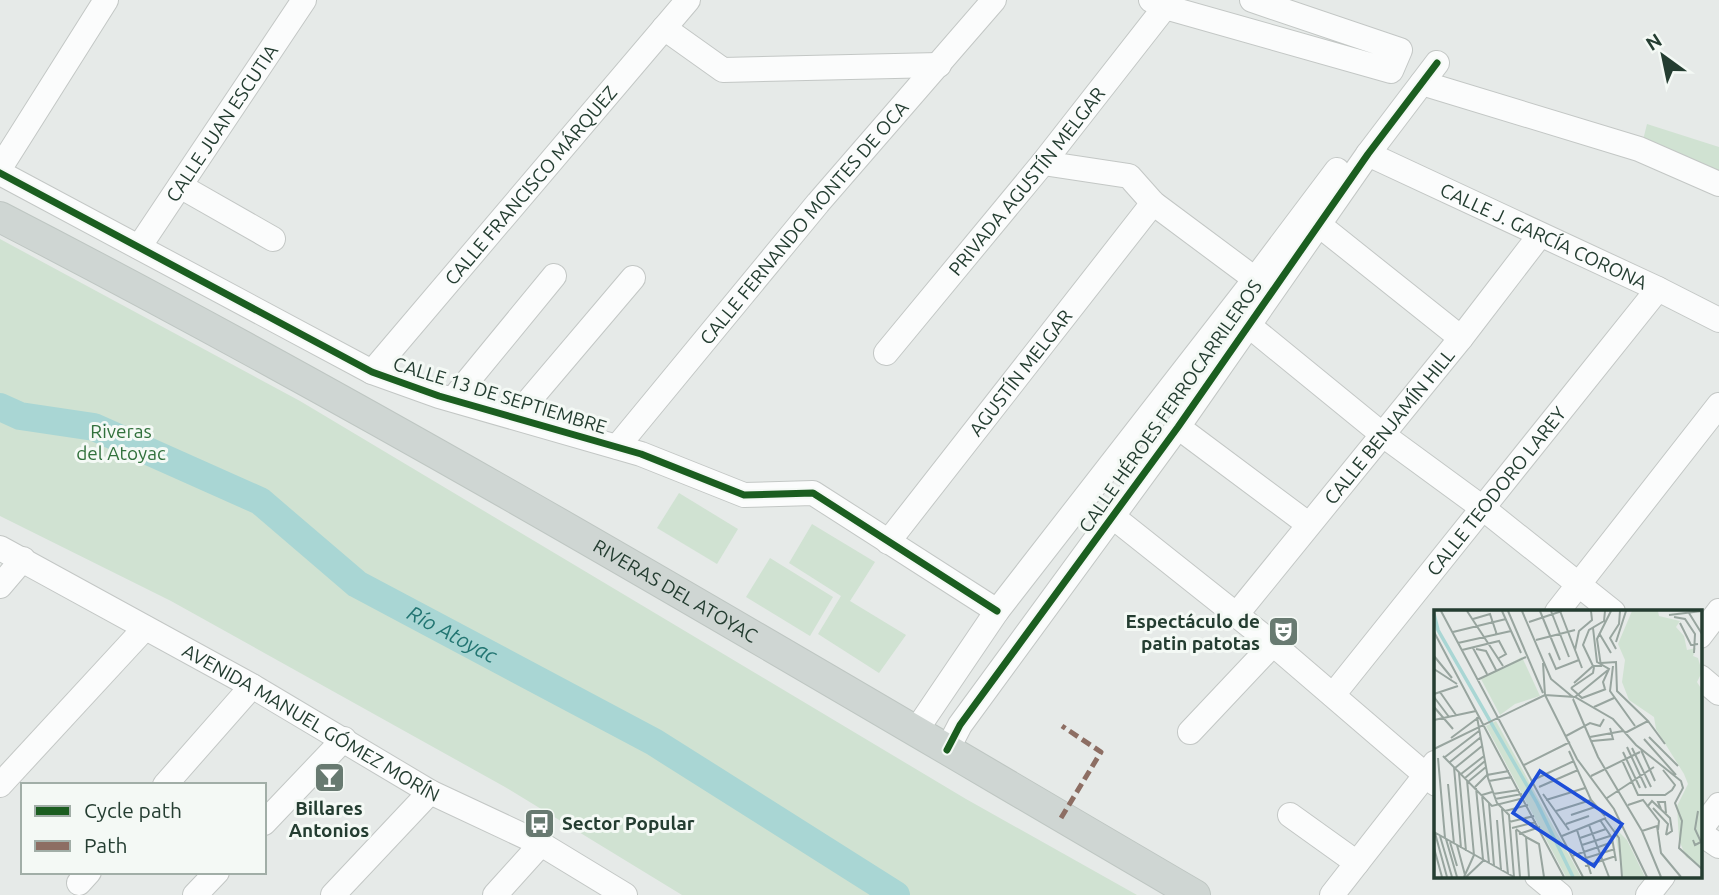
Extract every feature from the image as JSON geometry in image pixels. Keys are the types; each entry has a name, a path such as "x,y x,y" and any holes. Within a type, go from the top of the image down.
{"main road":[{"name":"RIVERAS DEL ATOYAC","path":"0,218 158,299 555,521 1195,895"}],"street":[{"path":"0,171 106,0"},
{"name":"CALLE JUAN ESCUTIA","path":"139,247 304,0"},
{"name":"CALLE FRANCISCO MÁRQUEZ","path":"372,372 688,0"},
{"name":"CALLE FERNANDO MONTES DE OCA","path":"617,447 818,203 994,0"},
{"path":"1158,4 1391,71 1400,50 1252,0"},
{"name":"PRIVADA AGUSTÍN MELGAR","path":"886,353 1044,163 1158,4"},
{"path":"664,28 723,70 939,65"},
{"name":"CALLE HÉROES FERROCARRILEROS","path":"947,750 960,725 1178,427 1247,324 1429,73 1639,149 1719,184"},
{"path":"915,732 997,611 1255,279 1375,119"},
{"name":"CALLE J. GARCÍA CORONA","path":"1368,154 1719,320"},
{"path":"1044,163 1129,176 1153,203 1255,279"},
{"name":"CALLE 13 DE SEPTIEMBRE","path":"0,171 372,372 453,400 641,454 744,495 813,493 997,611"},
{"path":"180,186 273,239"},
{"name":"AGUSTÍN MELGAR","path":"888,542 1153,203"},
{"path":"1318,224 1461,338"},
{"name":"CALLE BENJAMÍN HILL","path":"1236,615 1461,338 1540,235"},
{"path":"453,400 554,276"},
{"path":"515,417 633,278"},
{"name":"CALLE TEODORO LAREY","path":"1333,695 1658,289"},
{"path":"1247,324 1383,435 1484,509 1612,610"},
{"path":"1558,610 1719,405"},
{"path":"1178,427 1308,524"},
{"path":"1112,516 1432,774 1332,895"},
{"name":"AVENIDA MANUEL GÓMEZ MORÍN","path":"0,548 252,686 430,792 541,844 625,895"},
{"path":"0,586 23,559"},
{"path":"1702,633 1719,611"},
{"path":"0,785 145,628"},
{"path":"1189,732 1273,644"},
{"path":"1702,679 1719,693"},
{"path":"167,783 252,686"},
{"path":"266,821 344,739"},
{"path":"333,895 430,792"},
{"path":"1702,829 1719,804"},
{"path":"1290,815 1357,863"},
{"path":"1702,833 1719,845"},
{"path":"495,895 541,844"},
{"path":"195,895 215,874"},
{"path":"1539,878 1560,895"},
{"path":"1648,895 1661,878"}],"green space":[{"path":"1647,124 1719,147 1719,171 1643,140"},
{"name":"Riveras del Atoyac","path":"0,239 300,401 966,799 1137,895 682,895 505,787 171,601 0,516"},
{"path":"679,493 738,529 717,564 657,528"},
{"path":"812,524 875,562 850,601 906,635 879,673 818,634 841,596 789,563"},
{"path":"770,558 833,597 810,636 746,597"}],"waterway":[{"name":"Río Atoyac","path":"0,407 20,416 94,427 260,501 357,584 654,742 896,895"}],"marked path":[{"path":"1061,818 1101,752 1062,726"}],"cycle path":[{"path":"947,750 960,725 1178,427 1368,154 1437,63"},
{"path":"0,173 372,372 439,396 641,454 744,495 813,493 997,611"}],"place":[{"name":"Espectáculo de patin patotas","path":"1283,632"},
{"name":"Billares Antonios","path":"329,777"},
{"name":"Sector Popular","path":"539,823"}]}
